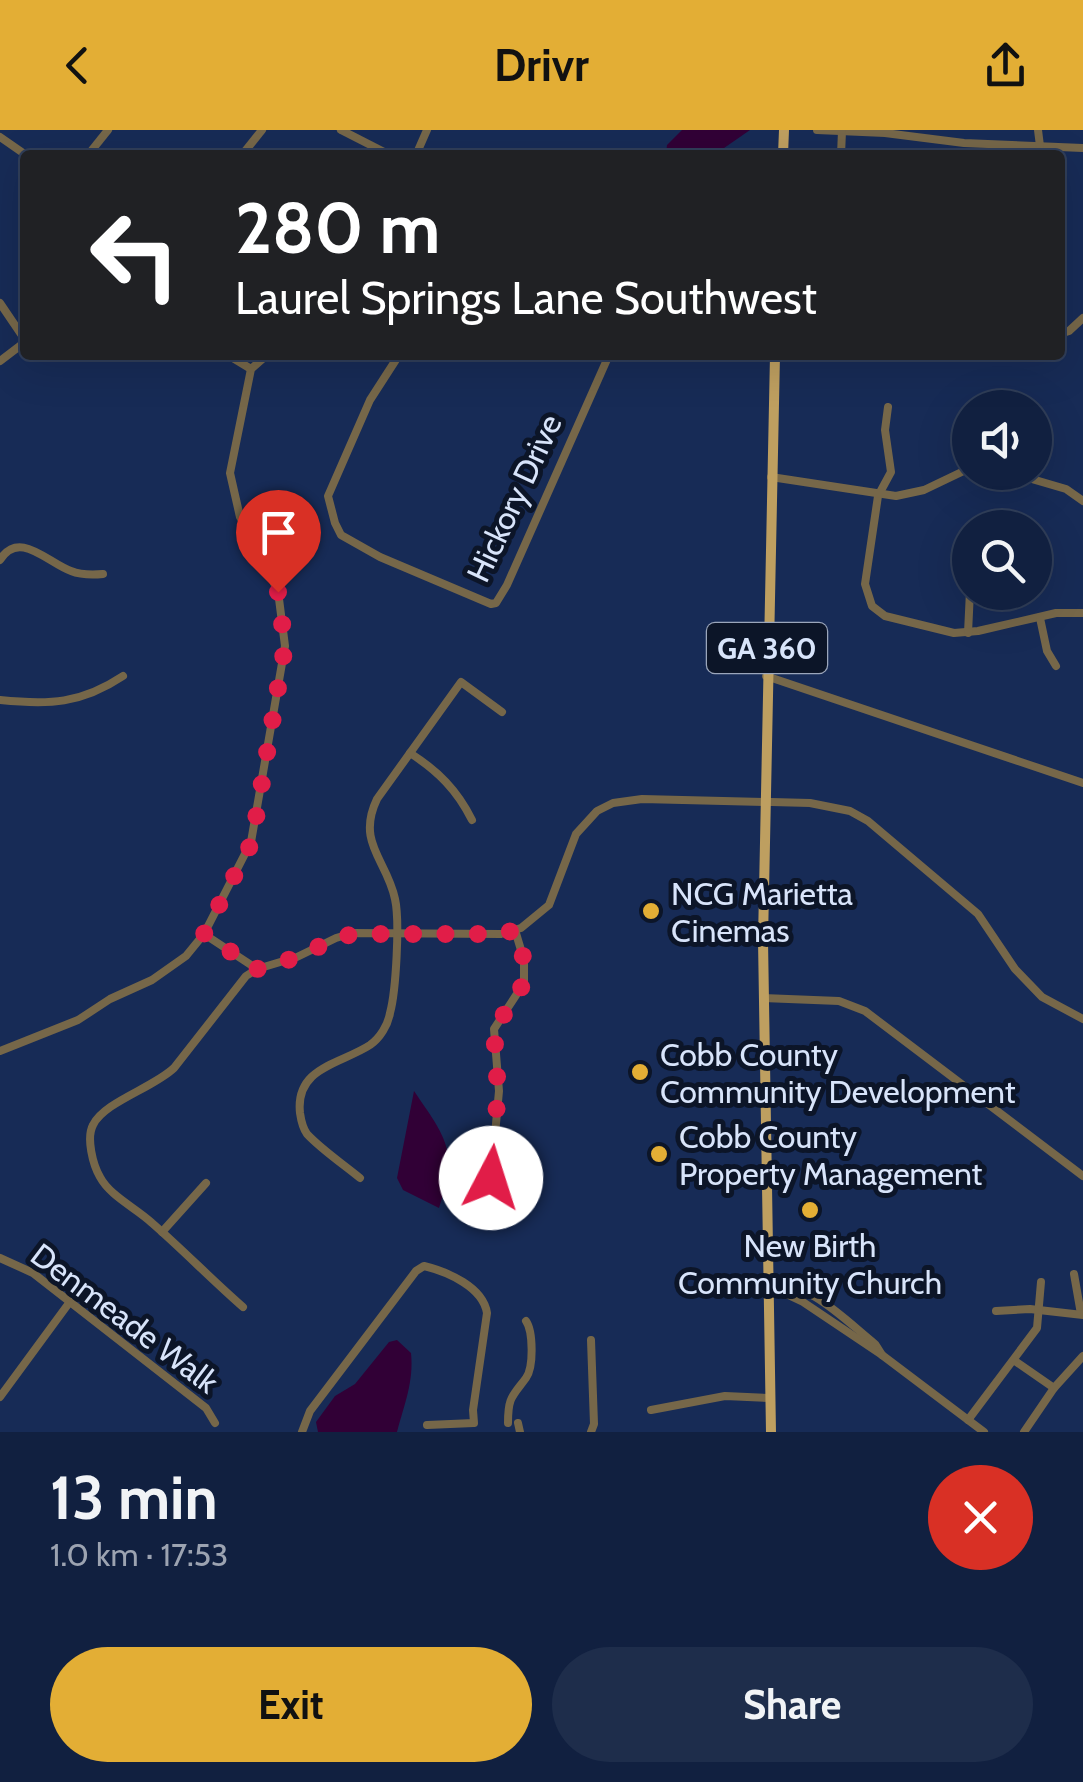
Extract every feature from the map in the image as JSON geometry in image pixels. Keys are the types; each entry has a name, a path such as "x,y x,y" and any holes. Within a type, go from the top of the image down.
{"main road":[{"name":"GA 360","path":"771,1432 764,998 766,676 775,360"}],"street":[{"path":"92,150 108,130"},
{"path":"246,150 262,130"},
{"path":"341,130 380,150"},
{"path":"818,130 1036,148 1083,148"},
{"path":"1035,130 1036,148"},
{"path":"0,304 20,334"},
{"path":"0,361 20,345"},
{"path":"236,360 251,369"},
{"path":"0,1051 78,1020 110,999 152,980 186,956 204,934 252,842 285,646 278,592 240,517 230,482 251,369 261,360"},
{"name":"Hickory Drive","path":"395,360 370,400 328,496 335,523 341,535 366,550 491,604 496,603 507,586 607,360"},
{"path":"888,407 884,430 890,472 878,496 865,584 872,606 885,616 946,632 968,632 1064,612 1083,613"},
{"path":"771,477 878,496 914,493 952,476"},
{"path":"1052,484 1083,502"},
{"path":"0,560 9,549 24,546 74,572 103,574"},
{"path":"968,632 969,610"},
{"path":"1040,618 1047,651 1056,666"},
{"path":"0,700 56,702 86,698 123,676"},
{"path":"766,676 1083,783"},
{"path":"360,1178 308,1134 301,1122 299,1104 307,1080 370,1045 386,1026 393,992 395,899 372,845 369,816 461,682 502,712"},
{"path":"410,752 446,780 460,796 472,820"},
{"path":"243,1307 106,1186 98,1174 89,1137 93,1124 103,1113 161,1080 246,976 257,969 298,957 336,938 395,932 501,934 537,918 549,905 576,834 597,811 614,804 642,799 765,802 820,804 850,811 868,821 978,914 1042,997 1083,1019"},
{"path":"515,930 524,960 524,983 494,1030 498,1091 491,1178 495,1190 516,1212"},
{"path":"204,934 257,969"},
{"path":"764,998 839,1001 865,1010 1083,1176"},
{"path":"162,1232 206,1183"},
{"name":"Denmeade Walk","path":"0,1258 33,1273 206,1408 215,1423"},
{"path":"302,1432 310,1410 416,1271 424,1266 466,1285 485,1303 487,1322 472,1410 474,1422 427,1425"},
{"path":"996,1311 1082,1314 1074,1274"},
{"path":"968,1420 1038,1328 1040,1282"},
{"path":"766,1288 803,1302 882,1355 984,1432"},
{"path":"0,1398 69,1303"},
{"path":"508,1423 512,1392 530,1368 532,1330 526,1321"},
{"path":"591,1340 593,1428"},
{"path":"1024,1432 1054,1388 1083,1356"},
{"path":"1015,1361 1054,1388"},
{"path":"651,1410 726,1396 770,1398"}],"shaded area":[{"path":"682,130 750,130 721,150 666,150"},
{"path":"414,1091 446,1146 448,1172 439,1208 403,1190 397,1178"},
{"path":"397,1340 411,1353 412,1364 397,1432 318,1432 316,1422 335,1396 355,1384 389,1342"}],"place":[{"name":"NCG Marietta Cinemas","path":"651,911"},
{"name":"Cobb County Community Development","path":"640,1072"},
{"name":"Cobb County Property Management","path":"659,1154"},
{"name":"New Birth Community Church","path":"810,1210"}],"route":[{"path":"278,592 285,646 252,842 204,934 257,969 354,934 501,934 515,930 524,960 524,983 494,1030 498,1091 491,1178"}]}
